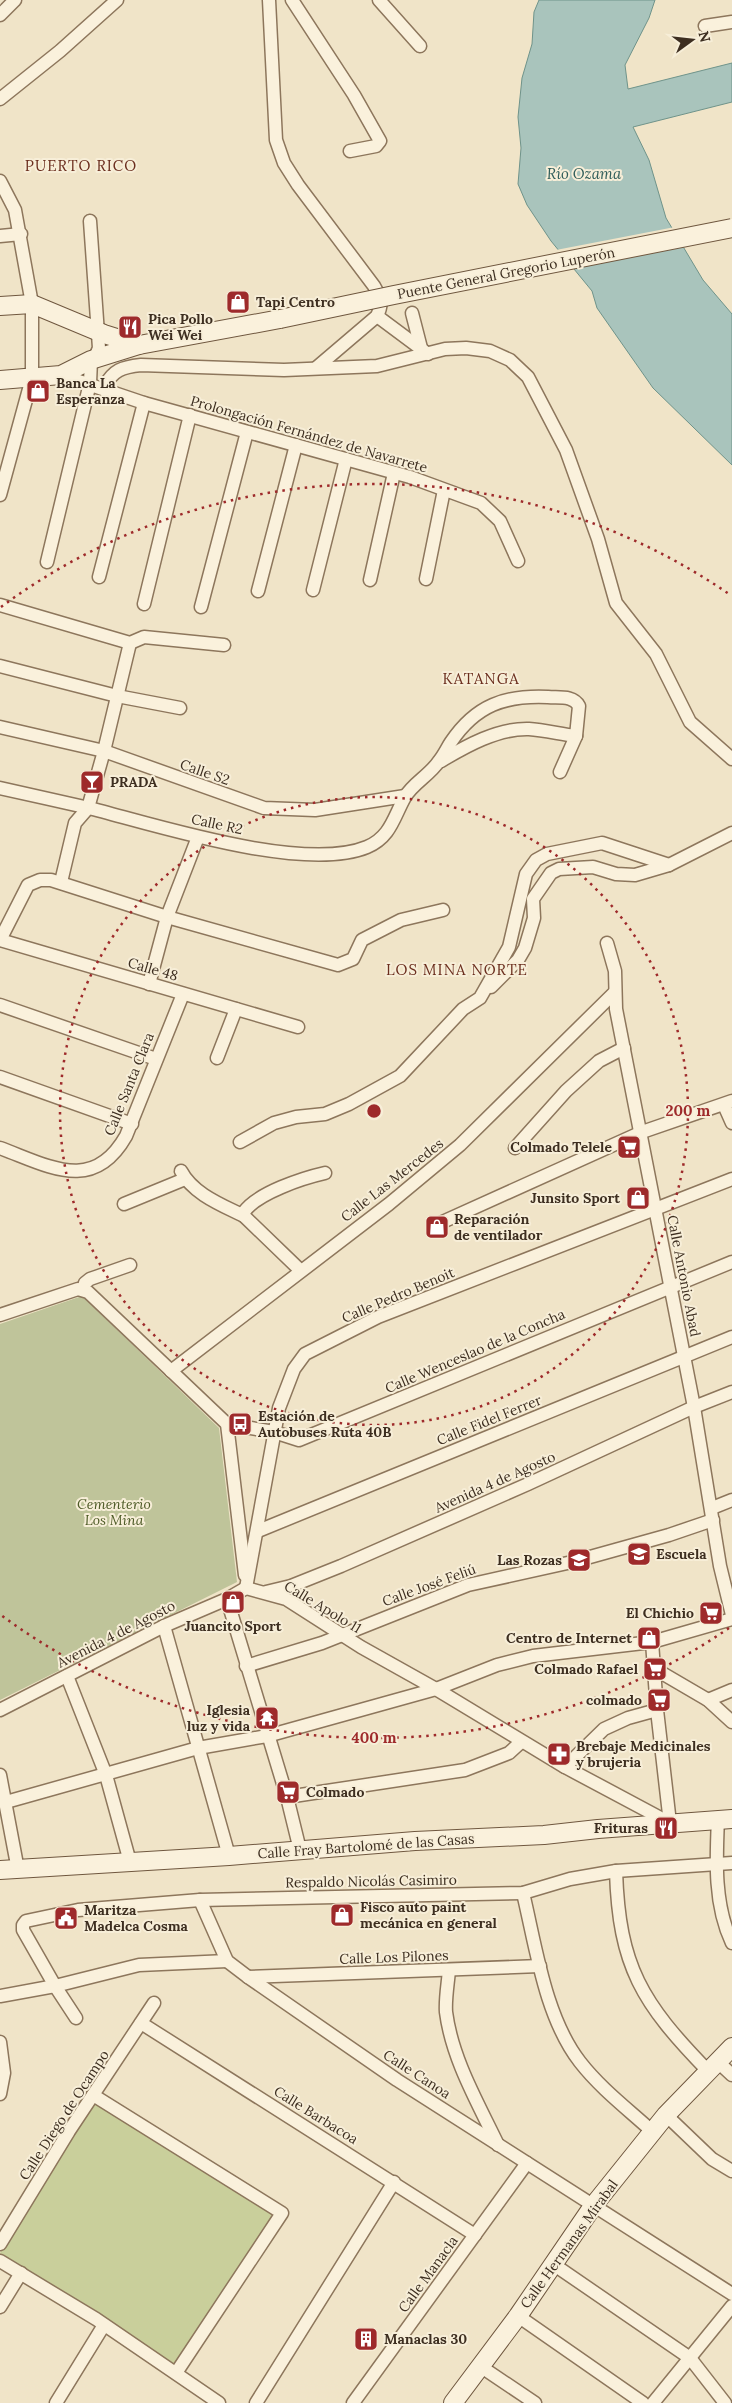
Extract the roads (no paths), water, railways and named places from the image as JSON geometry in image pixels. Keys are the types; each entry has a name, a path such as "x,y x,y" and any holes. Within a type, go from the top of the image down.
{"street":[{"path":"0,15 15,0"},
{"path":"0,99 60,52 117,0"},
{"path":"269,0 276,140 284,163 298,185 380,295 382,305 377,316 316,368"},
{"path":"292,0 354,95 380,141 376,146 350,151"},
{"path":"379,0 420,46"},
{"path":"705,26 732,22"},
{"path":"0,181 12,203 21,234 32,304 32,378 0,495"},
{"path":"47,562 90,384 91,360 99,348 100,340 97,330 90,221"},
{"name":"Puente General Gregorio Luperón","path":"61,375 91,360 139,345 280,319 394,294 732,228"},
{"path":"0,236 21,234"},
{"path":"0,306 32,304 139,345"},
{"path":"412,313 424,351"},
{"path":"377,316 424,351"},
{"path":"104,388 109,377 116,371 141,365 284,370 377,366 424,351 466,348 490,351 510,360 528,377 566,450 580,484 616,602 656,654 690,722 732,759"},
{"path":"0,380 61,375"},
{"name":"Prolongación Fernández de Navarrete","path":"61,375 144,402 394,473 482,503 492,512 507,533 518,561"},
{"path":"100,577 144,402"},
{"path":"144,604 190,415"},
{"path":"201,607 247,432"},
{"path":"258,591 296,445"},
{"path":"313,590 346,459"},
{"path":"370,580 394,473"},
{"path":"426,579 444,490"},
{"path":"0,605 130,643 144,637 224,645"},
{"path":"61,882 75,823 88,808 130,643"},
{"path":"0,666 117,696 180,708"},
{"path":"405,796 438,763 451,742 471,718 496,703 523,696 570,698 577,702 580,710 576,736 560,772"},
{"name":"Calle S2","path":"0,727 104,751 264,808 329,809 405,796"},
{"path":"438,763 479,742 511,731 528,729 576,736"},
{"name":"Calle R2","path":"0,788 198,836 299,854 350,851 366,847 377,841 397,817 405,796"},
{"path":"240,1142 274,1123 296,1117 325,1114 400,1076 463,1009 480,998 518,960 525,948 534,918 534,899 551,873 559,870 592,867 616,874 636,875 669,865 732,832"},
{"path":"149,984 167,917 198,836"},
{"path":"480,998 509,947 526,874 536,860 547,854 602,843 669,865"},
{"path":"0,940 28,885 40,880 61,882 167,917 338,965 353,958 362,940 401,920 443,910"},
{"name":"Calle 48","path":"0,940 298,1027"},
{"name":"Calle Antonio Abad","path":"607,943 615,971 615,992 624,1048 642,1132 694,1407 712,1514 726,1565 732,1617"},
{"name":"Calle Las Mercedes","path":"171,1371 300,1270 389,1204 460,1146 615,992"},
{"name":"Calle Santa Clara","path":"0,1148 55,1168 84,1171 107,1162 117,1151 132,1124 183,994"},
{"path":"0,1005 156,1059"},
{"path":"217,1058 236,1009"},
{"path":"515,1148 566,1091 599,1060 624,1048"},
{"path":"0,1078 132,1124"},
{"path":"438,1224 642,1132 728,1103 732,1123"},
{"path":"244,1216 246,1210 252,1204 272,1192 305,1178 324,1173"},
{"path":"124,1204 183,1175 211,1200 244,1216 300,1270"},
{"name":"Calle Pedro Benoit","path":"246,1588 258,1531 279,1408 294,1369 305,1354 378,1317 732,1179"},
{"name":"Calle Wenceslao de la Concha","path":"226,1424 274,1432 299,1440 732,1262"},
{"path":"83,1290 85,1283 90,1279 130,1266"},
{"path":"0,1315 78,1289 88,1292 226,1424 246,1588"},
{"name":"Calle Fidel Ferrer","path":"258,1531 732,1337"},
{"name":"Avenida 4 de Agosto","path":"266,1592 291,1586 350,1562 528,1484 694,1407 732,1392"},
{"name":"Calle José Feliú","path":"246,1666 322,1643 468,1585 572,1562 669,1536 712,1514 732,1500"},
{"name":"Avenida 4 de Agosto","path":"0,1710 164,1626 246,1588"},
{"name":"Calle Apolo 11","path":"246,1588 286,1599 340,1635 436,1689 522,1742 670,1823"},
{"path":"227,1598 267,1736 287,1797 300,1850"},
{"path":"6,1802 198,1748 267,1736 436,1689 497,1665 533,1656 652,1642 732,1617"},
{"path":"164,1626 229,1856"},
{"path":"652,1642 657,1710 670,1823"},
{"path":"655,1669 708,1700 732,1722"},
{"path":"68,1676 106,1775 130,1862"},
{"path":"708,1700 732,1690"},
{"path":"565,1767 604,1729 628,1718 657,1710"},
{"path":"287,1797 465,1770 509,1753 522,1742"},
{"path":"0,1776 18,1870"},
{"path":"725,1819 716,1864 721,1916 732,1943"},
{"name":"Calle Fray Bartolomé de las Casas","path":"0,1870 229,1856 415,1841 544,1835 725,1819"},
{"name":"Respaldo Nicolás Casimiro","path":"55,1986 23,1930 23,1925 26,1922 78,1910 200,1900 524,1893 570,1879 616,1871 732,1863"},
{"path":"616,1871 617,1910 626,1952 637,1983 652,2008 677,2039 712,2066 732,2075"},
{"path":"524,1893 540,1966 558,2027 578,2060 596,2081 654,2133"},
{"path":"0,1996 55,1986 139,1965 227,1962 200,1900"},
{"name":"Calle Canoa","path":"227,1962 398,2080 732,2294"},
{"name":"Calle Los Pilones","path":"248,1978 540,1966"},
{"path":"449,1970 446,2011 455,2046 466,2077 498,2145"},
{"path":"55,1986 76,2018"},
{"name":"Calle Diego de Ocampo","path":"0,2244 93,2095 154,2002"},
{"name":"Calle Barbacoa","path":"141,2023 475,2235"},
{"path":"0,2042 4,2073 0,2094"},
{"name":"Calle Hermanas Mirabal","path":"453,2403 518,2316 593,2206 666,2116 732,2047"},
{"path":"93,2095 282,2213 176,2374"},
{"path":"666,2116 712,2159 732,2171"},
{"name":"Calle Manacla","path":"353,2403 527,2163"},
{"path":"256,2403 394,2182"},
{"path":"0,2261 104,2325 219,2403"},
{"path":"553,2264 690,2358 725,2403"},
{"path":"0,2307 21,2273"},
{"path":"653,2403 732,2306"},
{"path":"518,2316 643,2403"},
{"path":"57,2403 104,2325"},
{"path":"480,2366 534,2403"}],"water":[{"name":"Río Ozama","path":"539,0 655,0 649,18 625,65 628,89 732,63 732,102 633,127 649,160 666,218 703,280 732,314 732,465 653,388 597,308 592,291 551,241 527,205 518,184 521,148 518,117 522,78 532,44 534,12"}],"place":[{"name":"Tapi Centro","path":"238,302"},
{"name":"Pica Pollo Wei Wei","path":"130,327"},
{"name":"Banca La Esperanza","path":"38,391"},
{"name":"PRADA","path":"92,782"},
{"name":"Colmado Telele","path":"629,1147"},
{"name":"Junsito Sport","path":"638,1198"},
{"name":"Reparación de ventilador","path":"437,1227"},
{"name":"Estación de Autobuses Ruta 40B","path":"240,1424"},
{"name":"Escuela","path":"639,1554"},
{"name":"Las Rozas","path":"579,1560"},
{"name":"Juancito Sport","path":"233,1602"},
{"name":"El Chichio","path":"711,1613"},
{"name":"Centro de Internet","path":"649,1638"},
{"name":"Colmado Rafael","path":"655,1669"},
{"name":"colmado","path":"659,1700"},
{"name":"Iglesia luz y vida","path":"267,1718"},
{"name":"Brebaje Medicinales y brujeria","path":"559,1754"},
{"name":"Colmado","path":"288,1792"},
{"name":"Frituras","path":"666,1828"},
{"name":"Fisco auto paint mecánica en general","path":"342,1915"},
{"name":"Maritza Madelca Cosma","path":"66,1918"},
{"name":"Manaclas 30","path":"366,2339"}],"district":[{"name":"PUERTO RICO","path":"81,165"},
{"name":"KATANGA","path":"481,678"},
{"name":"LOS MINA NORTE","path":"457,969"}],"park label":[{"name":"Cementerio Los Mina","path":"114,1512"}]}
